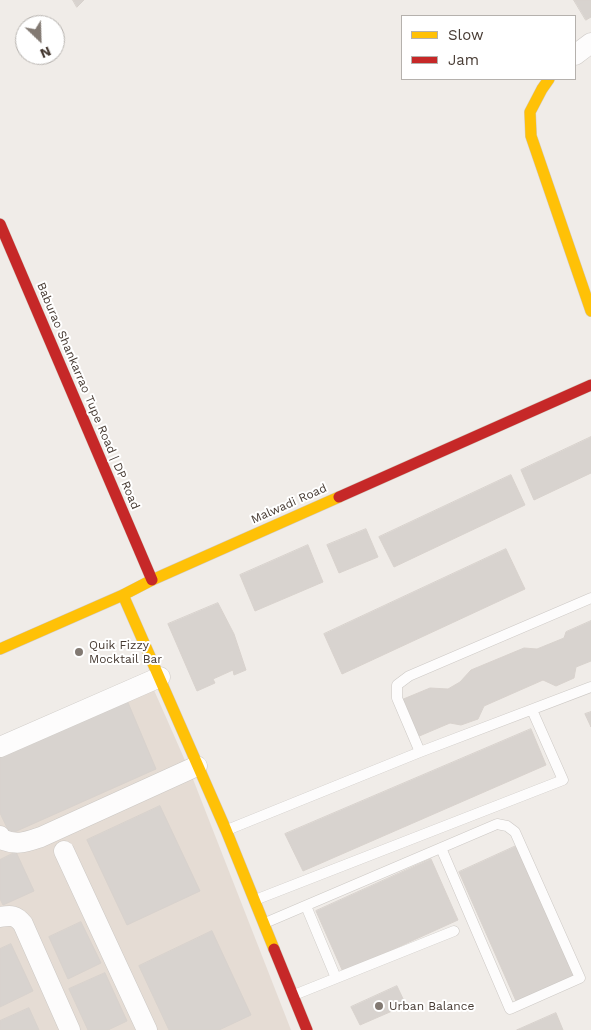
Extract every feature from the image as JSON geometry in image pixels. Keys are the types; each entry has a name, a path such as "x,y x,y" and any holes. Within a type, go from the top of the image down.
{"street":[{"path":"576,54 591,43"},
{"path":"548,80 530,112 531,136 591,311"},
{"name":"Baburao Shankarrao Tupe Road | DP Road","path":"0,224 152,580"},
{"name":"Malwadi Road","path":"0,649 591,385"},
{"path":"123,595 226,830 306,1030"},
{"path":"0,747 160,677"},
{"path":"0,836 1,839 9,843 23,843 41,837 197,766"},
{"path":"64,851 147,1030"},
{"path":"0,917 12,916 18,918 23,924 70,1030"}],"lane":[{"path":"420,752 397,698 397,685 409,676 591,598"},
{"path":"226,830 420,752 591,687"},
{"path":"255,900 563,780 532,710"},
{"path":"264,924 441,848 497,824 507,826 515,832 580,978 510,1009 441,848"},
{"path":"306,906 336,978"},
{"path":"293,995 454,931"}],"shaded area":[{"path":"146,672 191,774 291,1030 0,1030 0,738"}],"building":[{"path":"73,0 84,0 77,7"},
{"path":"574,0 591,0 591,17 586,20"},
{"path":"591,437 591,473 534,500 521,470"},
{"path":"511,475 525,505 394,567 379,537"},
{"path":"366,529 378,557 339,573 327,545"},
{"path":"308,545 323,582 255,611 240,575"},
{"path":"506,549 525,589 342,674 324,634"},
{"path":"218,603 234,634 246,670 234,675 233,670 213,679 215,683 197,691 168,624"},
{"path":"591,621 591,661 576,667 574,678 556,686 543,680 484,706 478,719 461,725 450,723 417,737 401,700 430,688 448,689 460,682 471,670 524,648 537,649 564,638 566,632"},
{"path":"126,698 156,769 10,834 0,813 0,756"},
{"path":"591,712 591,727 585,714"},
{"path":"531,729 546,765 303,871 285,834"},
{"path":"160,806 200,891 127,925 87,840"},
{"path":"516,846 574,976 516,1001 459,872"},
{"path":"16,852 34,891 3,905 0,899 0,860"},
{"path":"431,859 458,920 343,972 316,911"},
{"path":"81,922 101,963 68,979 49,937"},
{"path":"212,931 251,1015 219,1030 169,1030 139,966"},
{"path":"11,944 33,991 0,1007 0,949"},
{"path":"105,973 127,1021 108,1030 88,1030 69,989"},
{"name":"Urban Balance","path":"397,986 406,1005 360,1025 351,1007"},
{"path":"29,1008 39,1030 0,1030 0,1021"},
{"path":"556,1013 563,1030 517,1030"}],"traffic: slow":[{"path":"548,80 530,112 531,136 591,311"},
{"path":"0,649 339,497"},
{"path":"123,595 226,830 274,949"}],"traffic: jam":[{"path":"0,224 152,580"},
{"path":"339,497 591,385"},
{"path":"274,949 307,1030"}],"place":[{"name":"Quik Fizzy Mocktail Bar","path":"79,652"},
{"name":"Urban Balance","path":"379,1006"}]}
